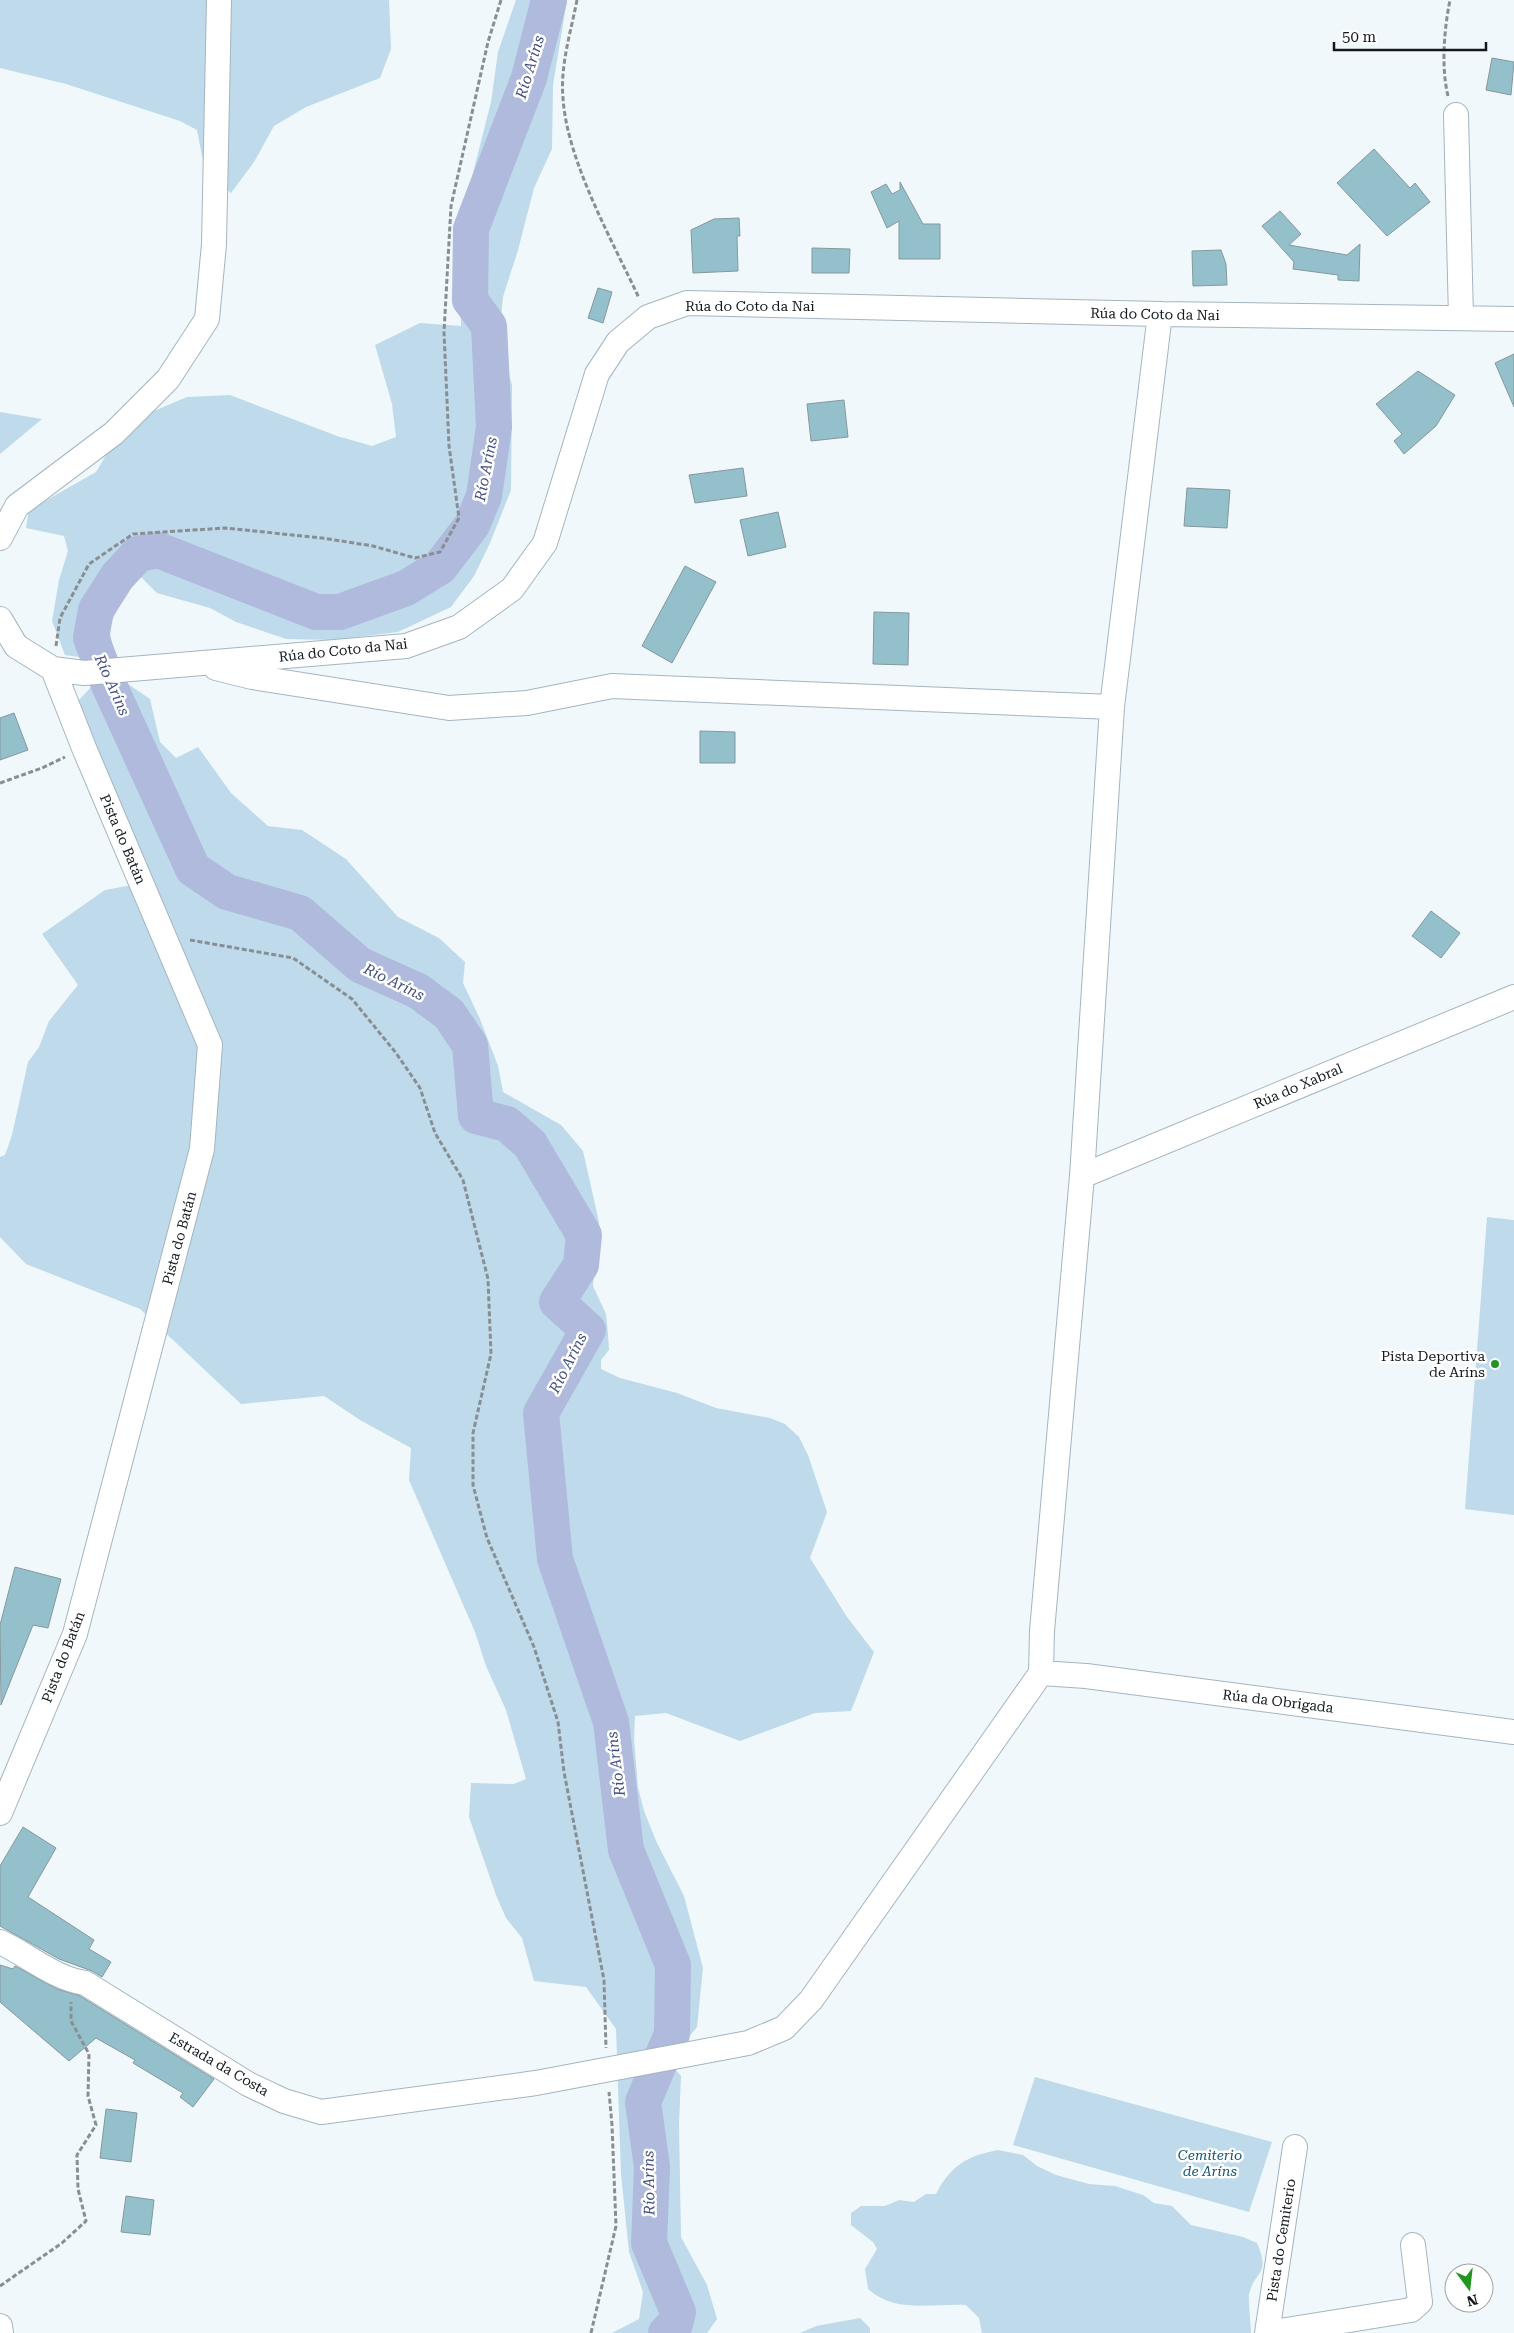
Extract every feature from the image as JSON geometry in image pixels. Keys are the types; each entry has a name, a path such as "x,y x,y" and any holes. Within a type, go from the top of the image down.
{"street":[{"path":"0,538 17,506 114,433 168,378 207,319 214,244 219,0"},
{"path":"1456,116 1461,318"},
{"name":"Rúa do Coto da Nai","path":"53,669 84,672 160,668 406,646 459,627 512,589 545,543 597,374 618,342 648,317 687,303 1160,314 1514,319"},
{"path":"1041,1673 1042,1631 1082,1176 1112,707 1160,314"},
{"path":"0,618 16,646 53,669"},
{"path":"200,663 252,677 448,708 527,703 612,686 1112,707"},
{"name":"Pista do Batán","path":"0,1814 75,1634 202,1149 210,1045 166,936 84,748 53,669"},
{"name":"Rúa do Xabral","path":"1082,1176 1514,996"},
{"name":"Estrada da Costa","path":"0,1942 70,1981 86,1983 248,2084 284,2101 321,2112 536,2083 748,2043 784,2028 811,2000 1041,1673"},
{"name":"Rúa da Obrigada","path":"1041,1673 1086,1676 1514,1732"},
{"name":"Pista do Cemiterio","path":"1267,2333 1295,2147"},
{"path":"1267,2333 1411,2310 1420,2302 1413,2245"},
{"path":"0,2326 1,2333"}],"path":[{"path":"53,669 60,618 89,564 133,534 225,528 322,538 374,546 415,558 440,552 459,518 449,446 444,332 451,206 488,42 502,0"},
{"path":"577,0 565,61 562,97 566,126 576,158 599,213 648,317"},
{"path":"1450,0 1446,39 1446,84 1456,116"},
{"path":"0,783 42,768 84,748"},
{"path":"166,936 293,958 352,999 396,1053 420,1088 435,1133 463,1180 488,1279 491,1354 473,1433 473,1485 487,1538 534,1647 558,1722 564,1772 604,1980 606,2070 612,2125 616,2226 591,2333"},
{"path":"0,2286 62,2243 86,2221 78,2189 77,2155 96,2125 88,2096 89,2054 71,2021 70,1981"}],"green space":[{"path":"0,0 389,0 391,49 380,78 306,107 274,126 254,162 231,193 205,172 197,130 180,121 66,84 0,68"},
{"path":"516,0 567,0 553,85 552,149 534,188 518,250 503,297 499,338 512,385 511,490 490,543 474,576 451,607 398,632 333,640 286,639 236,622 210,608 157,593 142,578 131,577 109,628 114,652 86,658 65,655 52,621 59,580 68,551 64,536 26,528 29,510 96,472 109,450 147,414 187,397 230,395 337,436 372,446 396,437 392,404 375,345 420,323 461,326 459,228 491,102 498,52"},
{"path":"0,412 42,419 0,454"},
{"path":"128,684 150,699 160,742 176,758 198,747 231,793 268,826 302,830 346,859 398,917 439,938 465,962 463,983 480,1019 498,1066 503,1092 561,1125 583,1151 599,1222 593,1286 606,1314 609,1350 601,1360 601,1369 620,1378 677,1393 716,1408 770,1418 785,1424 799,1437 808,1455 827,1512 810,1558 847,1617 874,1652 851,1711 815,1713 740,1741 666,1713 635,1716 634,1739 638,1787 644,1811 657,1843 684,1896 703,1968 697,2027 684,2043 676,2070 681,2076 679,2125 681,2237 707,2285 717,2319 707,2333 612,2333 639,2319 643,2292 629,2252 621,2174 616,2029 586,1987 534,1981 522,1938 506,1918 496,1895 469,1817 471,1783 514,1784 526,1779 506,1710 486,1666 475,1632 409,1480 411,1448 360,1420 324,1396 241,1404 140,1309 26,1264 0,1237 0,1157 5,1155 12,1135 28,1062 39,1047 49,1021 78,985 42,934 105,890 132,885 77,702 92,686"},
{"name":"Pista Deportiva de Aríns","path":"1487,1217 1514,1220 1514,1515 1465,1509"},
{"name":"Cemiterio de Aríns","path":"1035,2077 1272,2142 1249,2212 1013,2145"},
{"path":"998,2150 1023,2155 1037,2166 1056,2175 1089,2184 1115,2186 1143,2195 1154,2203 1172,2206 1191,2225 1243,2237 1257,2243 1261,2253 1262,2267 1249,2294 1251,2333 982,2333 979,2318 966,2305 902,2305 879,2297 868,2289 865,2269 877,2249 873,2242 851,2225 851,2213 861,2206 885,2206 899,2200 914,2202 926,2194 936,2194 948,2176 961,2163 977,2155"},
{"path":"860,2318 870,2328 870,2333 800,2333 816,2326"}],"building":[{"path":"1492,58 1514,62 1511,95 1486,90"},
{"path":"1374,149 1410,188 1415,183 1430,202 1387,236 1337,183"},
{"path":"900,182 923,224 940,224 940,259 899,259 899,221 887,228 871,192 886,184 892,194 900,190"},
{"path":"1280,211 1301,234 1289,245 1347,255 1360,244 1359,281 1338,280 1338,275 1293,269 1294,262 1262,226"},
{"path":"739,218 740,236 737,236 738,271 693,273 691,230 714,219"},
{"path":"812,248 850,249 849,273 812,273"},
{"path":"1221,250 1226,264 1227,285 1193,286 1192,251"},
{"path":"598,288 612,292 603,323 588,318"},
{"path":"1514,354 1514,407 1495,363"},
{"path":"1418,371 1455,395 1436,426 1404,454 1394,441 1402,434 1376,404"},
{"path":"844,400 848,437 811,441 807,404"},
{"path":"743,468 747,496 695,503 689,475"},
{"path":"1187,488 1230,490 1227,528 1184,526"},
{"path":"778,512 786,547 748,556 740,520"},
{"path":"685,566 716,582 672,663 642,646"},
{"path":"874,612 909,613 908,665 873,664"},
{"path":"14,713 28,750 0,760 0,718"},
{"path":"700,731 735,732 735,763 700,763"},
{"path":"1431,911 1460,933 1441,958 1412,936"},
{"path":"15,1567 61,1579 48,1628 33,1625 1,1705 0,1625"},
{"path":"23,1827 56,1848 28,1897 94,1940 89,1949 111,1962 102,1977 92,1971 59,1959 0,1926 0,1866"},
{"path":"0,1965 13,1969 15,1966 57,1989 80,1996 214,2079 193,2107 180,2097 183,2093 133,2063 135,2060 96,2038 69,2061 0,2002"},
{"path":"106,2109 137,2113 131,2162 100,2158"},
{"path":"126,2196 154,2200 150,2235 121,2232"}],"waterway":[{"name":"Río Aríns","path":"549,0 529,78 471,229 470,300 489,326 494,427 484,496 472,525 440,567 406,588 340,612 316,612 158,550 138,554 117,577 96,610 91,638 109,685 193,869 227,892 300,913 360,965 418,991 449,1014 470,1045 476,1116 507,1124 530,1144 584,1235 581,1265 557,1302 588,1330 541,1413 555,1559 611,1722 626,1850 673,1965 672,2034 643,2102 652,2167 649,2243 678,2312 675,2324 666,2333"}],"place":[{"name":"Pista Deportiva de Aríns","path":"1495,1364"}]}
